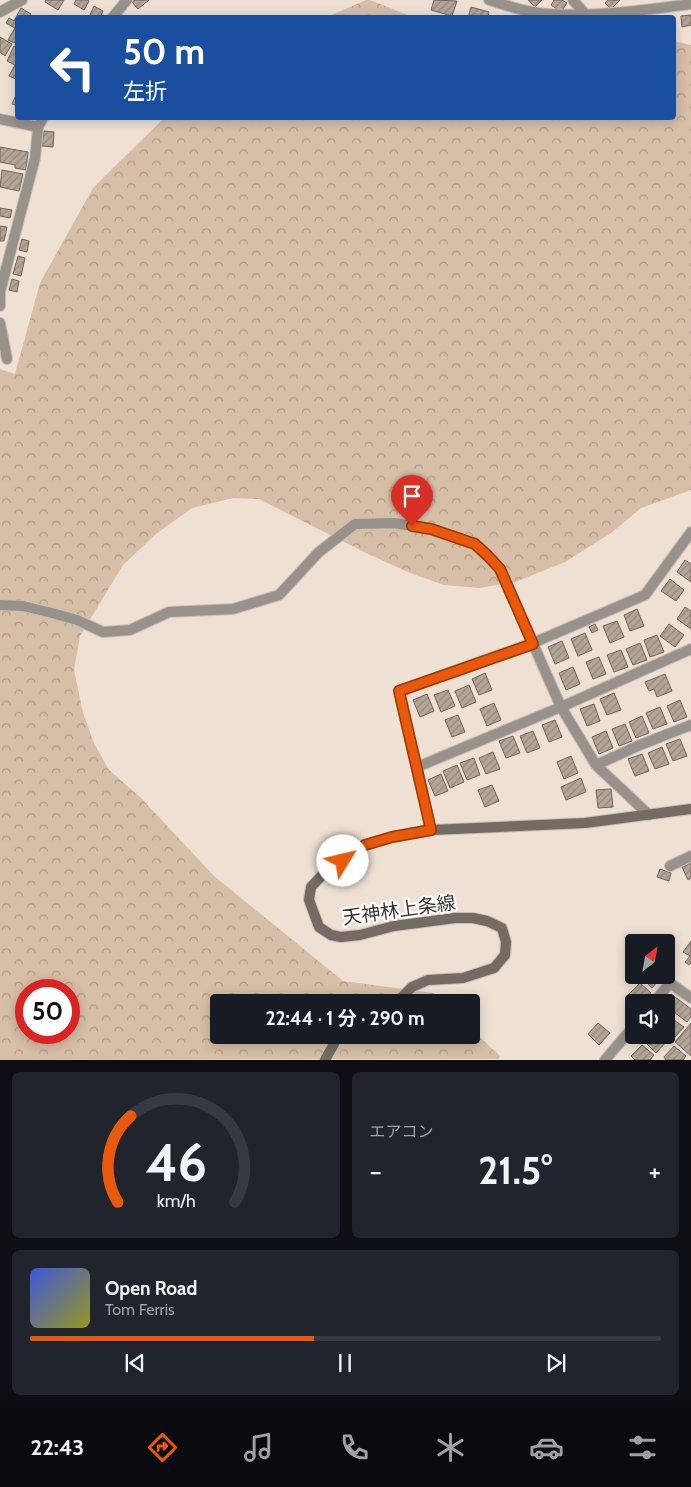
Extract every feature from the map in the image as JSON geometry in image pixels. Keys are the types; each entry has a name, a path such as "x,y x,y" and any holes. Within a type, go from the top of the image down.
{"main road":[{"name":"天神林上条線","path":"406,994 412,988 428,980 463,978 494,968 505,955 506,942 502,928 487,920 473,918 455,918 394,926 360,935 341,937 332,935 319,927 309,900 312,887 327,870 365,845 392,837 431,830 585,823 691,809"},
{"path":"325,1060 334,1044"}],"street":[{"path":"0,12 22,0"},
{"path":"114,15 127,0"},
{"path":"489,0 548,14 585,14 658,9 691,4"},
{"path":"573,0 585,14"},
{"path":"0,120 41,122 34,158 0,292 0,306"},
{"path":"0,323 8,359"},
{"path":"0,605 23,606 52,613 78,620 103,632 130,630 169,612 232,609 279,596 319,552 355,524 394,523 431,529 475,544 500,569 561,707 596,765 649,816"},
{"path":"431,830 399,691 533,644 645,595 691,532"},
{"path":"417,767 561,707 691,649"},
{"path":"596,765 691,725"},
{"path":"670,866 691,856"},
{"path":"661,994 670,983 691,998"},
{"path":"605,1060 625,1037"}],"green space":[{"path":"370,0 408,15 332,15"},
{"path":"676,41 691,45 691,490 641,508 611,533 565,562 515,582 479,588 444,585 410,573 259,499 233,498 192,508 156,534 123,565 80,636 74,670 83,713 94,743 109,770 141,798 214,876 343,981 435,994 210,994 210,1044 480,1044 480,1037 500,1056 499,1059 0,1060 0,369 15,374 40,283 93,188 162,120 676,120"}],"building":[{"path":"46,0 64,0 58,10 45,2"},
{"path":"76,0 89,1 84,10 74,4"},
{"path":"135,0 149,0 138,9 132,2"},
{"path":"434,0 457,1 452,15 431,10"},
{"path":"528,0 542,0 535,7"},
{"path":"554,0 562,0 567,3 561,12 551,5"},
{"path":"608,0 620,0 611,9 605,3"},
{"path":"94,6 103,11 101,15 90,15"},
{"path":"471,7 489,12 488,15 469,15"},
{"path":"21,8 31,14 30,15 17,15"},
{"path":"691,15 691,25 682,27 681,16"},
{"path":"9,18 14,21 15,19 15,28 6,23"},
{"path":"15,28 15,42 14,43 8,40"},
{"path":"0,37 12,44 5,56 0,52"},
{"path":"14,46 15,46 15,65 7,61"},
{"path":"15,65 15,79 9,76"},
{"path":"44,131 54,132 53,147 42,146"},
{"path":"0,147 28,152 26,170 15,168 15,165 0,162"},
{"path":"2,170 23,174 19,191 0,187"},
{"path":"0,208 12,210 10,218 0,216"},
{"path":"0,226 7,227 4,241 0,241"},
{"path":"22,239 29,241 27,252 19,250"},
{"path":"18,256 25,258 21,276 13,274"},
{"path":"12,279 19,281 17,292 9,290"},
{"path":"685,560 691,564 691,582 677,572"},
{"path":"670,579 684,590 676,601 661,591"},
{"path":"685,607 691,611 691,629 677,619"},
{"path":"637,609 644,626 630,631 624,615"},
{"path":"617,621 624,637 610,643 603,626"},
{"path":"595,624 598,630 592,633 589,627"},
{"path":"669,624 684,635 675,647 660,636"},
{"path":"585,633 592,650 578,656 571,639"},
{"path":"657,635 664,652 650,657 644,640"},
{"path":"562,641 569,658 555,664 548,647"},
{"path":"640,643 647,660 633,665 626,649"},
{"path":"621,650 628,667 614,672 607,655"},
{"path":"599,657 606,674 593,679 586,662"},
{"path":"573,667 580,684 566,690 559,673"},
{"path":"485,673 492,690 479,695 472,679"},
{"path":"665,674 672,691 657,697 654,689 649,691 645,682"},
{"path":"469,685 476,702 462,708 455,691"},
{"path":"448,690 455,706 441,712 434,695"},
{"path":"614,693 621,710 607,715 600,699"},
{"path":"427,694 434,711 420,717 413,700"},
{"path":"680,700 687,717 674,722 667,706"},
{"path":"494,703 501,720 487,726 480,709"},
{"path":"594,704 600,721 587,726 580,709"},
{"path":"660,707 667,724 653,729 646,713"},
{"path":"458,715 465,732 452,737 445,720"},
{"path":"642,716 649,733 636,738 629,722"},
{"path":"555,720 562,737 549,742 542,725"},
{"path":"625,724 632,741 619,746 612,729"},
{"path":"533,731 540,748 527,753 520,736"},
{"path":"606,731 613,748 599,754 592,737"},
{"path":"513,736 520,753 506,758 499,741"},
{"path":"680,739 687,756 673,761 666,744"},
{"path":"662,747 669,764 655,769 648,753"},
{"path":"493,752 500,769 486,774 479,758"},
{"path":"642,754 649,771 635,776 628,759"},
{"path":"571,756 578,773 564,779 557,762"},
{"path":"474,758 480,775 467,780 460,763"},
{"path":"457,765 464,782 450,788 443,771"},
{"path":"441,774 448,791 435,796 428,780"},
{"path":"581,778 586,792 566,800 561,787"},
{"path":"492,785 499,801 485,807 478,790"},
{"path":"611,789 613,807 598,808 596,790"},
{"path":"691,863 691,878 688,880 682,867"},
{"path":"660,869 671,873 669,881 657,877"},
{"path":"691,941 691,963 689,965 685,962 690,956 683,952"},
{"path":"639,984 651,993 650,994 629,994"},
{"path":"675,997 691,1009 691,1017 687,1022 675,1013"},
{"path":"675,1021 684,1027 675,1037"},
{"path":"598,1023 610,1033 599,1045 588,1034"},
{"path":"691,1023 691,1056 675,1042"},
{"path":"647,1044 664,1044 656,1053"},
{"path":"642,1045 654,1055 650,1060 635,1060 631,1056"},
{"path":"674,1046 686,1056 683,1060 666,1060 664,1057"}],"route":[{"path":"343,861 365,845 392,837 431,830 399,691 533,644 500,569 488,556 475,544 431,529 412,526"}]}
